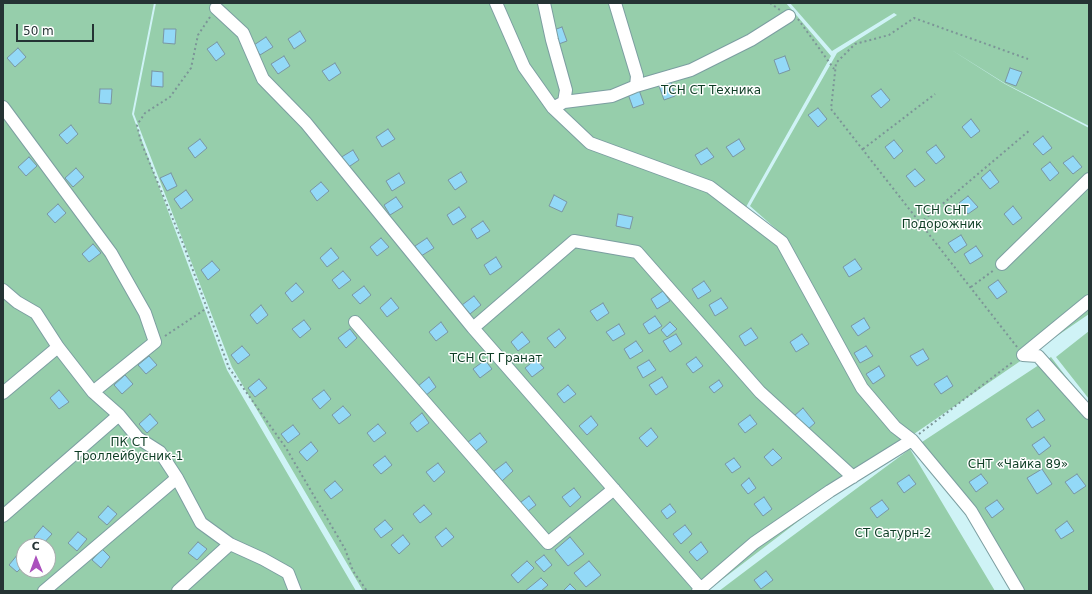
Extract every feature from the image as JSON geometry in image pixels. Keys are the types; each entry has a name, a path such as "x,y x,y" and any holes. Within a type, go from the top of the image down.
{"street":[{"path":"496,3 524,67 559,105 590,143 710,187 782,242 862,388 895,427 912,440 971,511 1018,591"},
{"path":"544,3 552,40 566,90 559,105"},
{"path":"615,3 637,76 636,86"},
{"path":"216,8 243,33 263,79 306,123 473,328 614,489 699,590 754,543 853,477 912,440"},
{"path":"559,105 612,96 636,86 691,70 751,40 789,16"},
{"path":"3,106 111,253 145,313 155,342 92,392"},
{"path":"1002,264 1089,180"},
{"path":"473,328 574,241 637,252 760,392 853,477"},
{"path":"3,290 17,302 36,313 58,347 92,392 119,415 138,438 160,452 178,478 201,523 230,544 288,573 295,591"},
{"path":"1023,355 1089,301"},
{"path":"355,322 548,543 614,489"},
{"path":"3,393 58,347"},
{"path":"1023,355 1038,356 1089,413"},
{"path":"3,516 119,415"},
{"path":"44,591 178,478"},
{"path":"178,591 230,544"}],"path":[{"path":"216,8 198,35 191,68 170,97 144,113 137,125 141,142 184,246 229,368 286,448 345,549 353,571 367,591"},
{"path":"789,16 800,20 835,70"},
{"path":"912,440 1023,355 831,109 836,63 855,44 889,35 914,18 1028,59"},
{"path":"863,149 935,94"},
{"path":"920,223 1030,130"},
{"path":"971,288 1002,264"},
{"path":"155,342 207,308"}],"green space":[{"name":"ПК СТ Троллейбусник-1","path":"3,3 154,3 132,114 227,370 356,591 3,591"},
{"name":"ТСН СТ Гранат","path":"156,3 493,3 522,70 587,146 709,190 780,243 860,389 906,439 707,591 363,591 232,367 134,114"},
{"name":"ТСН СТ Техника","path":"499,3 786,3 831,56 746,207 594,141 558,108 525,65"},
{"name":"ТСН СНТ Подорожник","path":"790,3 1089,3 1089,126 1006,84 950,49 1005,84 1089,128 1089,314 911,436 864,386 784,236 750,206 837,53 897,15 894,13 832,51"},
{"path":"1089,331 1089,399 1056,357"},
{"name":"СНТ «Чайка 89»","path":"1051,357 1089,407 1089,591 1013,591 922,442"},
{"name":"СТ Сатурн-2","path":"910,449 995,591 719,591 768,554"}],"building":[{"path":"562,27 567,41 556,45 551,31"},
{"path":"164,29 176,29 175,44 163,43"},
{"path":"300,31 306,41 294,49 288,39"},
{"path":"266,37 273,47 260,55 254,45"},
{"path":"217,42 225,54 216,61 207,49"},
{"path":"18,48 26,57 15,67 7,58"},
{"path":"284,56 290,66 278,74 271,64"},
{"path":"785,56 790,70 779,74 774,60"},
{"path":"335,63 341,73 329,81 322,71"},
{"path":"1010,68 1022,72 1016,86 1005,82"},
{"path":"152,71 163,72 163,87 151,86"},
{"path":"671,82 675,96 664,100 659,86"},
{"path":"100,89 112,89 111,104 99,103"},
{"path":"881,89 890,100 881,108 871,96"},
{"path":"639,90 644,104 633,108 628,94"},
{"path":"818,108 827,119 818,127 808,115"},
{"path":"971,119 980,131 971,138 962,127"},
{"path":"71,125 78,134 67,144 59,135"},
{"path":"388,129 395,139 382,147 376,137"},
{"path":"1043,136 1052,148 1043,155 1033,144"},
{"path":"200,139 207,148 195,158 188,148"},
{"path":"739,139 745,149 733,157 726,147"},
{"path":"894,140 903,151 894,159 885,147"},
{"path":"936,145 945,157 936,164 926,152"},
{"path":"707,148 714,157 701,165 695,155"},
{"path":"353,150 359,160 347,168 340,158"},
{"path":"1073,156 1082,167 1073,174 1063,163"},
{"path":"29,157 37,166 26,176 18,167"},
{"path":"1050,162 1059,173 1050,181 1041,169"},
{"path":"76,168 84,177 73,187 65,178"},
{"path":"915,169 925,180 915,187 906,176"},
{"path":"990,170 999,182 990,189 981,178"},
{"path":"461,172 467,182 455,190 448,180"},
{"path":"171,173 177,186 167,191 160,178"},
{"path":"399,173 405,183 392,191 386,181"},
{"path":"321,182 329,191 317,201 310,191"},
{"path":"186,190 193,200 181,209 174,199"},
{"path":"554,195 567,202 562,212 549,206"},
{"path":"968,196 978,207 968,214 959,203"},
{"path":"396,197 403,207 390,215 384,205"},
{"path":"58,204 66,213 55,223 47,214"},
{"path":"1013,206 1022,218 1013,225 1004,214"},
{"path":"459,207 466,217 453,225 447,215"},
{"path":"618,214 633,217 630,229 616,226"},
{"path":"483,221 490,231 477,239 471,229"},
{"path":"961,235 967,245 955,253 948,243"},
{"path":"381,238 389,247 377,256 370,247"},
{"path":"427,238 434,248 421,256 415,246"},
{"path":"93,244 101,253 89,262 82,254"},
{"path":"976,246 983,256 970,264 964,254"},
{"path":"331,248 339,258 327,267 320,258"},
{"path":"496,257 502,267 490,275 484,265"},
{"path":"855,259 862,269 849,277 843,267"},
{"path":"212,261 220,270 208,280 201,270"},
{"path":"343,271 351,280 339,289 332,280"},
{"path":"998,280 1007,292 997,299 988,287"},
{"path":"704,281 711,291 698,299 692,289"},
{"path":"296,283 304,292 292,302 285,293"},
{"path":"364,286 371,295 360,304 352,295"},
{"path":"663,291 670,301 657,309 651,299"},
{"path":"474,296 481,305 470,314 462,305"},
{"path":"391,298 399,308 387,317 380,308"},
{"path":"721,298 728,308 715,316 709,305"},
{"path":"603,303 609,313 597,321 590,311"},
{"path":"261,305 268,315 257,324 250,315"},
{"path":"655,316 662,326 649,334 643,324"},
{"path":"864,318 870,328 858,336 851,326"},
{"path":"304,320 311,329 300,338 292,329"},
{"path":"441,322 448,332 436,341 429,332"},
{"path":"670,322 677,329 667,337 661,330"},
{"path":"619,324 625,334 613,341 606,332"},
{"path":"751,328 758,338 745,346 739,336"},
{"path":"350,329 357,338 346,348 338,338"},
{"path":"559,329 566,338 555,348 547,338"},
{"path":"522,332 530,342 518,351 511,342"},
{"path":"676,334 682,344 670,352 663,341"},
{"path":"802,334 809,344 796,352 790,342"},
{"path":"636,341 643,351 630,359 624,349"},
{"path":"242,346 250,355 238,364 231,355"},
{"path":"866,346 873,356 860,363 854,353"},
{"path":"923,349 929,359 917,366 910,356"},
{"path":"149,356 157,365 146,374 138,365"},
{"path":"696,357 703,366 693,373 686,364"},
{"path":"536,359 544,368 532,377 525,368"},
{"path":"485,360 492,369 480,378 473,369"},
{"path":"649,360 656,370 643,378 637,367"},
{"path":"879,366 885,376 873,384 866,374"},
{"path":"125,375 133,384 122,394 114,385"},
{"path":"947,376 953,386 941,394 934,384"},
{"path":"429,377 436,387 425,396 417,387"},
{"path":"662,377 668,387 656,395 649,385"},
{"path":"259,379 267,388 255,397 248,388"},
{"path":"719,380 723,386 714,393 709,387"},
{"path":"568,385 576,394 564,403 557,394"},
{"path":"59,390 69,402 59,409 50,398"},
{"path":"324,390 331,399 320,409 312,399"},
{"path":"343,406 351,415 339,424 332,415"},
{"path":"803,408 815,423 807,430 794,416"},
{"path":"1038,410 1045,420 1032,428 1026,419"},
{"path":"422,413 429,423 417,432 410,423"},
{"path":"150,414 158,423 147,433 139,424"},
{"path":"750,415 757,424 745,433 738,424"},
{"path":"591,416 598,425 587,435 579,426"},
{"path":"378,424 386,433 374,442 367,433"},
{"path":"293,425 300,434 288,443 281,434"},
{"path":"651,428 658,437 647,447 639,438"},
{"path":"480,433 487,442 476,451 468,442"},
{"path":"1044,437 1051,446 1039,455 1032,445"},
{"path":"311,442 318,451 307,461 299,452"},
{"path":"773,449 782,458 772,466 764,457"},
{"path":"385,456 392,465 381,474 373,465"},
{"path":"734,458 741,467 732,473 725,464"},
{"path":"506,462 513,471 502,481 494,471"},
{"path":"438,463 445,472 434,482 426,472"},
{"path":"1042,469 1052,484 1037,494 1027,478"},
{"path":"981,474 988,483 976,492 969,482"},
{"path":"1077,474 1086,486 1074,494 1065,482"},
{"path":"909,475 916,484 904,493 897,483"},
{"path":"749,478 756,488 748,494 741,485"},
{"path":"335,481 343,490 331,499 324,490"},
{"path":"574,488 581,497 570,507 562,497"},
{"path":"529,496 536,505 524,514 517,505"},
{"path":"764,497 772,509 763,516 754,504"},
{"path":"882,500 889,509 877,518 870,508"},
{"path":"997,500 1004,509 992,518 985,508"},
{"path":"670,504 676,512 667,519 661,511"},
{"path":"424,505 432,514 420,523 413,514"},
{"path":"108,506 117,514 107,525 98,517"},
{"path":"385,520 393,529 381,538 374,529"},
{"path":"1067,521 1074,531 1061,539 1055,530"},
{"path":"685,525 692,534 681,544 673,534"},
{"path":"43,526 52,534 48,538 34,537"},
{"path":"446,528 454,537 442,547 435,537"},
{"path":"78,532 87,539 77,551 68,543"},
{"path":"403,535 410,544 399,554 391,545"},
{"path":"570,537 584,554 568,566 555,550"},
{"path":"198,542 207,549 197,560 188,553"},
{"path":"701,542 708,552 697,561 689,552"},
{"path":"102,549 110,557 101,568 92,560"},
{"path":"544,555 552,565 544,572 535,562"},
{"path":"16,556 16,571 9,565"},
{"path":"527,561 534,568 518,583 511,575"},
{"path":"589,561 601,575 586,587 574,573"},
{"path":"766,571 773,580 761,589 754,580"},
{"path":"541,578 548,585 541,591 525,591"},
{"path":"570,584 577,591 563,591"}]}
